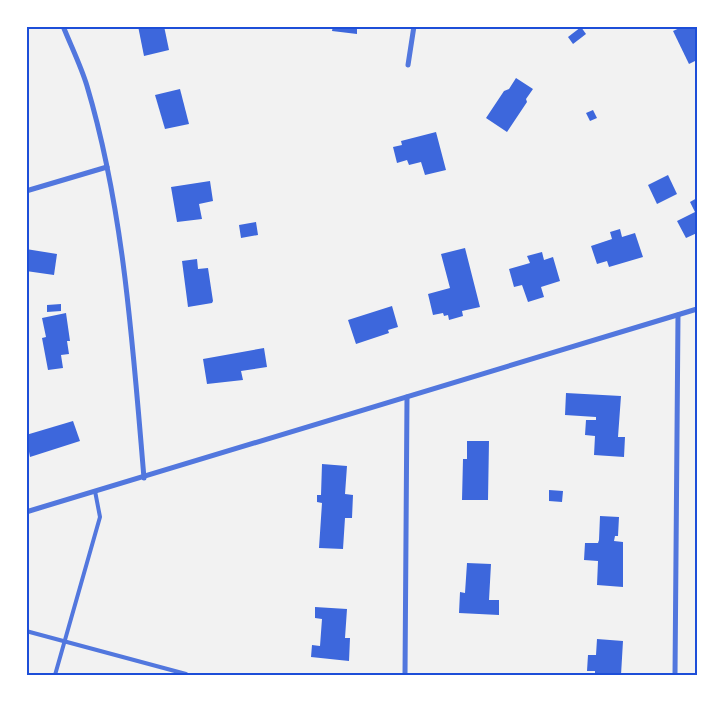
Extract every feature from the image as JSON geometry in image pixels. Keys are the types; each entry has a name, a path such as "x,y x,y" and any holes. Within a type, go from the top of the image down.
{"street":[{"path":"63,26 87,85 107,167 131,317 144,478"},
{"path":"408,65 414,26"},
{"path":"26,191 107,167"},
{"path":"26,512 144,478 697,309"},
{"path":"675,675 678,315"},
{"path":"405,675 407,397"}],"lane":[{"path":"55,675 100,518 95,491"},
{"path":"26,631 187,674"}],"building":[{"path":"138,26 164,26 169,50 144,56"},
{"path":"333,26 357,26 357,34 332,31"},
{"path":"684,26 697,26 697,60 689,64 673,31"},
{"path":"581,27 586,34 573,44 568,37"},
{"path":"516,78 533,89 526,99 527,102 507,132 486,118 504,91 509,89"},
{"path":"180,89 189,124 165,129 155,95"},
{"path":"593,110 597,118 590,121 586,113"},
{"path":"436,132 446,170 425,175 421,162 409,165 407,160 397,163 393,147 402,145 401,141"},
{"path":"668,175 677,194 657,204 648,185"},
{"path":"210,181 213,201 199,204 202,219 177,222 171,187"},
{"path":"697,198 697,233 686,238 677,221 695,212 690,202"},
{"path":"256,222 258,235 241,238 239,225"},
{"path":"620,229 622,237 635,233 643,257 609,267 607,261 597,264 591,246 612,239 610,232"},
{"path":"465,248 480,307 462,311 463,316 449,320 448,315 444,316 443,313 433,315 428,294 450,288 441,254"},
{"path":"26,249 57,254 54,275 26,271"},
{"path":"542,252 544,260 553,257 560,281 541,287 544,297 528,302 522,285 514,287 509,269 530,263 527,256"},
{"path":"197,259 198,269 208,268 213,301 212,303 188,307 182,261"},
{"path":"61,304 61,311 47,312 47,305"},
{"path":"392,306 398,327 388,330 389,333 356,344 348,320"},
{"path":"66,313 70,341 67,341 69,354 61,355 63,368 48,370 42,338 46,337 42,318"},
{"path":"264,348 267,367 241,371 243,380 207,384 203,359"},
{"path":"566,393 621,396 618,437 625,437 624,457 594,455 595,436 585,435 586,420 596,420 596,417 565,415"},
{"path":"73,421 80,441 30,457 26,435"},
{"path":"467,441 489,441 488,500 462,500 463,459 467,459"},
{"path":"322,464 347,466 345,494 353,495 352,518 345,518 343,549 319,548 322,503 317,502 317,495 321,495"},
{"path":"549,490 563,491 562,502 549,501"},
{"path":"600,516 619,517 618,536 615,536 614,541 623,542 623,587 597,585 598,561 584,560 585,543 598,543"},
{"path":"467,563 491,564 489,600 499,600 499,615 459,613 460,592 465,593"},
{"path":"315,607 347,609 345,638 350,638 349,661 311,657 312,645 320,646 322,619 315,618"},
{"path":"597,639 623,641 621,675 595,675 595,671 587,671 588,655 596,655"}]}
